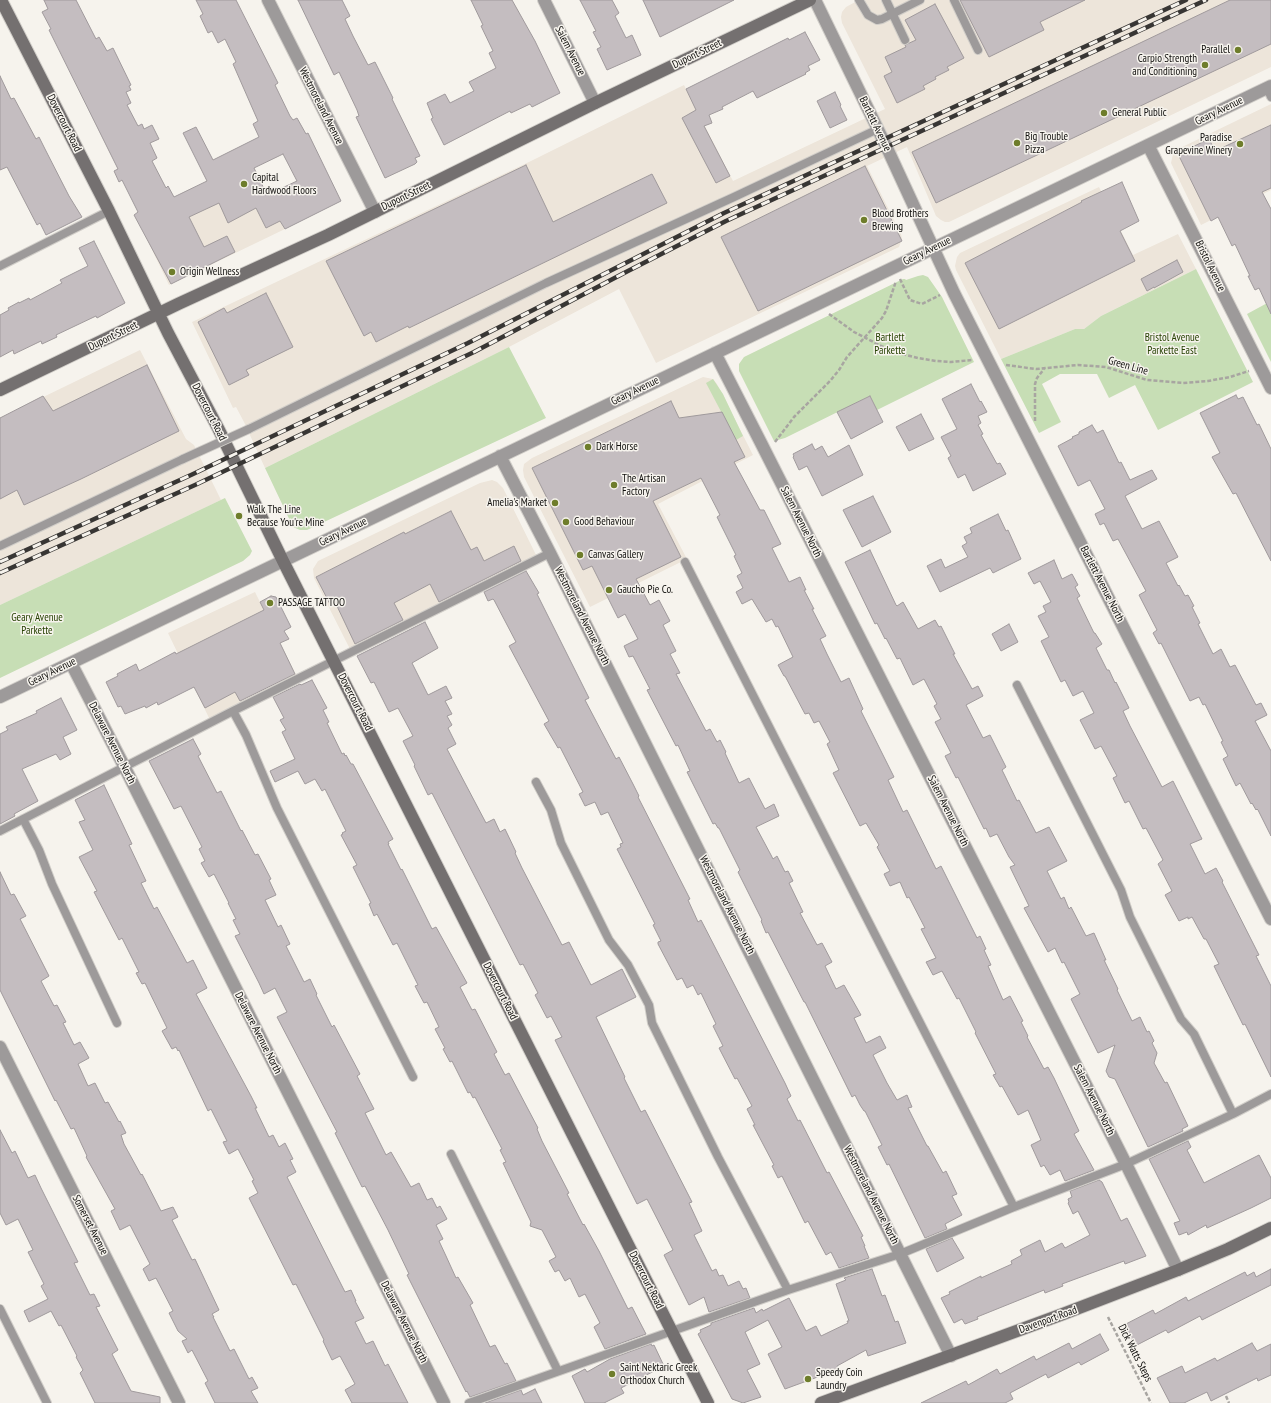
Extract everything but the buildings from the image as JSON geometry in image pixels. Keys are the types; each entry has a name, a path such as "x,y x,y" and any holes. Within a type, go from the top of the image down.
{"street":[{"name":"Dovercourt Road","path":"2,0 708,1403"},
{"name":"Westmoreland Avenue","path":"268,0 375,212"},
{"name":"Salem Avenue","path":"544,0 595,103"},
{"name":"Dupont Street","path":"0,390 375,212 595,103 810,0"},
{"name":"Bartlett Avenue","path":"815,0 878,129 932,249"},
{"name":"Geary Avenue","path":"0,697 1148,145 1270,90"},
{"name":"Bristol Avenue","path":"1148,145 1192,229 1271,388"},
{"name":"Bartlett Avenue North","path":"932,249 1271,919"},
{"name":"Salem Avenue North","path":"715,353 1126,1164 1178,1270"},
{"name":"Westmoreland Avenue North","path":"500,456 550,553 950,1356"},
{"name":"Delaware Avenue North","path":"71,663 444,1403"},
{"name":"Somerset Avenue","path":"0,1047 179,1403"},
{"name":"Davenport Road","path":"821,1403 1178,1270 1228,1249 1271,1228"}],"lane":[{"path":"859,0 868,15 872,18 882,19 920,0"},
{"path":"886,0 905,40"},
{"path":"954,0 978,50"},
{"path":"0,546 249,429 546,283 713,207 878,129"},
{"path":"0,266 109,211"},
{"path":"0,831 124,766 550,553"},
{"path":"685,562 1014,1207"},
{"path":"1018,685 1121,890 1130,917 1181,1019 1194,1034 1233,1114"},
{"path":"233,711 246,735 277,808 413,1077"},
{"path":"536,782 551,810 561,843 609,940 628,965 649,1005 652,1023 711,1143 788,1290"},
{"path":"23,820 39,850 52,884 117,1022"},
{"path":"469,1403 672,1330 788,1290 900,1254 1014,1207 1126,1164 1233,1114 1271,1094"},
{"path":"451,1154 558,1370"},
{"path":"0,1309 47,1403"}],"path":[{"path":"900,279 910,300 922,304 942,294"},
{"path":"773,444 794,417 830,381 847,357 882,318 886,311 896,281"},
{"path":"829,313 854,332 866,337 884,348 918,358 951,362 976,360"},
{"name":"Green Line","path":"1002,364 1036,369 1078,365 1106,367 1147,380 1183,383 1208,381 1230,377 1249,371"},
{"path":"1035,423 1035,384 1044,368"},
{"name":"Dick Watts Steps","path":"1108,1317 1152,1403"},
{"path":"1226,1396 1229,1403"}],"shaded area":[{"path":"859,0 1271,0 1271,67 949,222 945,222 936,216 907,147 867,166 901,234 902,239 899,247 656,363 619,289 509,347 265,468 236,407 233,408 192,322 531,161 684,85 733,181 885,109 842,23 842,12 846,7"},
{"path":"1271,104 1271,190 1201,225 1171,163 1173,154 1176,150"},
{"path":"242,146 285,229 169,285 141,227 186,205 180,194 207,181 200,167"},
{"path":"1099,187 1133,255 1178,234 1196,269 1101,316 1084,329 1075,329 1001,359 956,270 955,266 957,257 960,253"},
{"path":"140,350 186,439 194,445 221,500 0,605 0,418"},
{"name":"The Artisan Factory","path":"703,377 713,379 717,384 753,455 658,504 687,559 590,607 524,477 524,464 532,458"},
{"path":"492,480 497,482 503,488 539,561 353,655 314,578 313,569 318,561 480,483"},
{"path":"255,592 297,677 210,720 168,633"}],"green space":[{"name":"Bristol Avenue Parkette East","path":"1196,269 1253,382 1158,430 1135,385 1109,398 1097,374 1060,374 1042,384 1061,422 1039,433 1001,359 1075,329 1084,329 1101,316"},
{"name":"Bartlett Parkette","path":"923,275 928,277 942,297 974,362 877,410 870,396 785,438 774,441 739,371 739,364 744,357 903,279 906,280"},
{"path":"1271,301 1271,362 1247,314"},
{"path":"509,347 546,418 307,530 300,530 293,527 265,468"},
{"path":"713,379 723,394 743,436 736,440 706,383"},
{"name":"Geary Avenue Parkette","path":"225,498 252,551 243,561 0,678 0,605"}],"railway":[{"path":"0,562 191,475 468,343 724,213 1186,0"},
{"path":"0,573 195,485 474,352 726,221 1206,0"}],"place":[{"name":"Parallel","path":"1238,50"},
{"name":"Carpio Strength and Conditioning","path":"1205,65"},
{"name":"General Public","path":"1104,113"},
{"name":"Big Trouble Pizza","path":"1017,143"},
{"name":"Paradise Grapevine Winery","path":"1240,144"},
{"name":"Capital Hardwood Floors","path":"244,184"},
{"name":"Blood Brothers Brewing","path":"864,220"},
{"name":"Origin Wellness","path":"172,272"},
{"name":"Dark Horse","path":"588,447"},
{"name":"The Artisan Factory","path":"614,485"},
{"name":"Amelia's Market","path":"555,503"},
{"name":"Walk The Line Because You're Mine","path":"239,516"},
{"name":"Good Behaviour","path":"566,522"},
{"name":"Canvas Gallery","path":"580,555"},
{"name":"Gaucho Pie Co.","path":"609,590"},
{"name":"PASSAGE TATTOO","path":"270,603"},
{"name":"Saint Nektaric Greek Orthodox Church","path":"612,1374"},
{"name":"Speedy Coin Laundry","path":"808,1379"}]}
